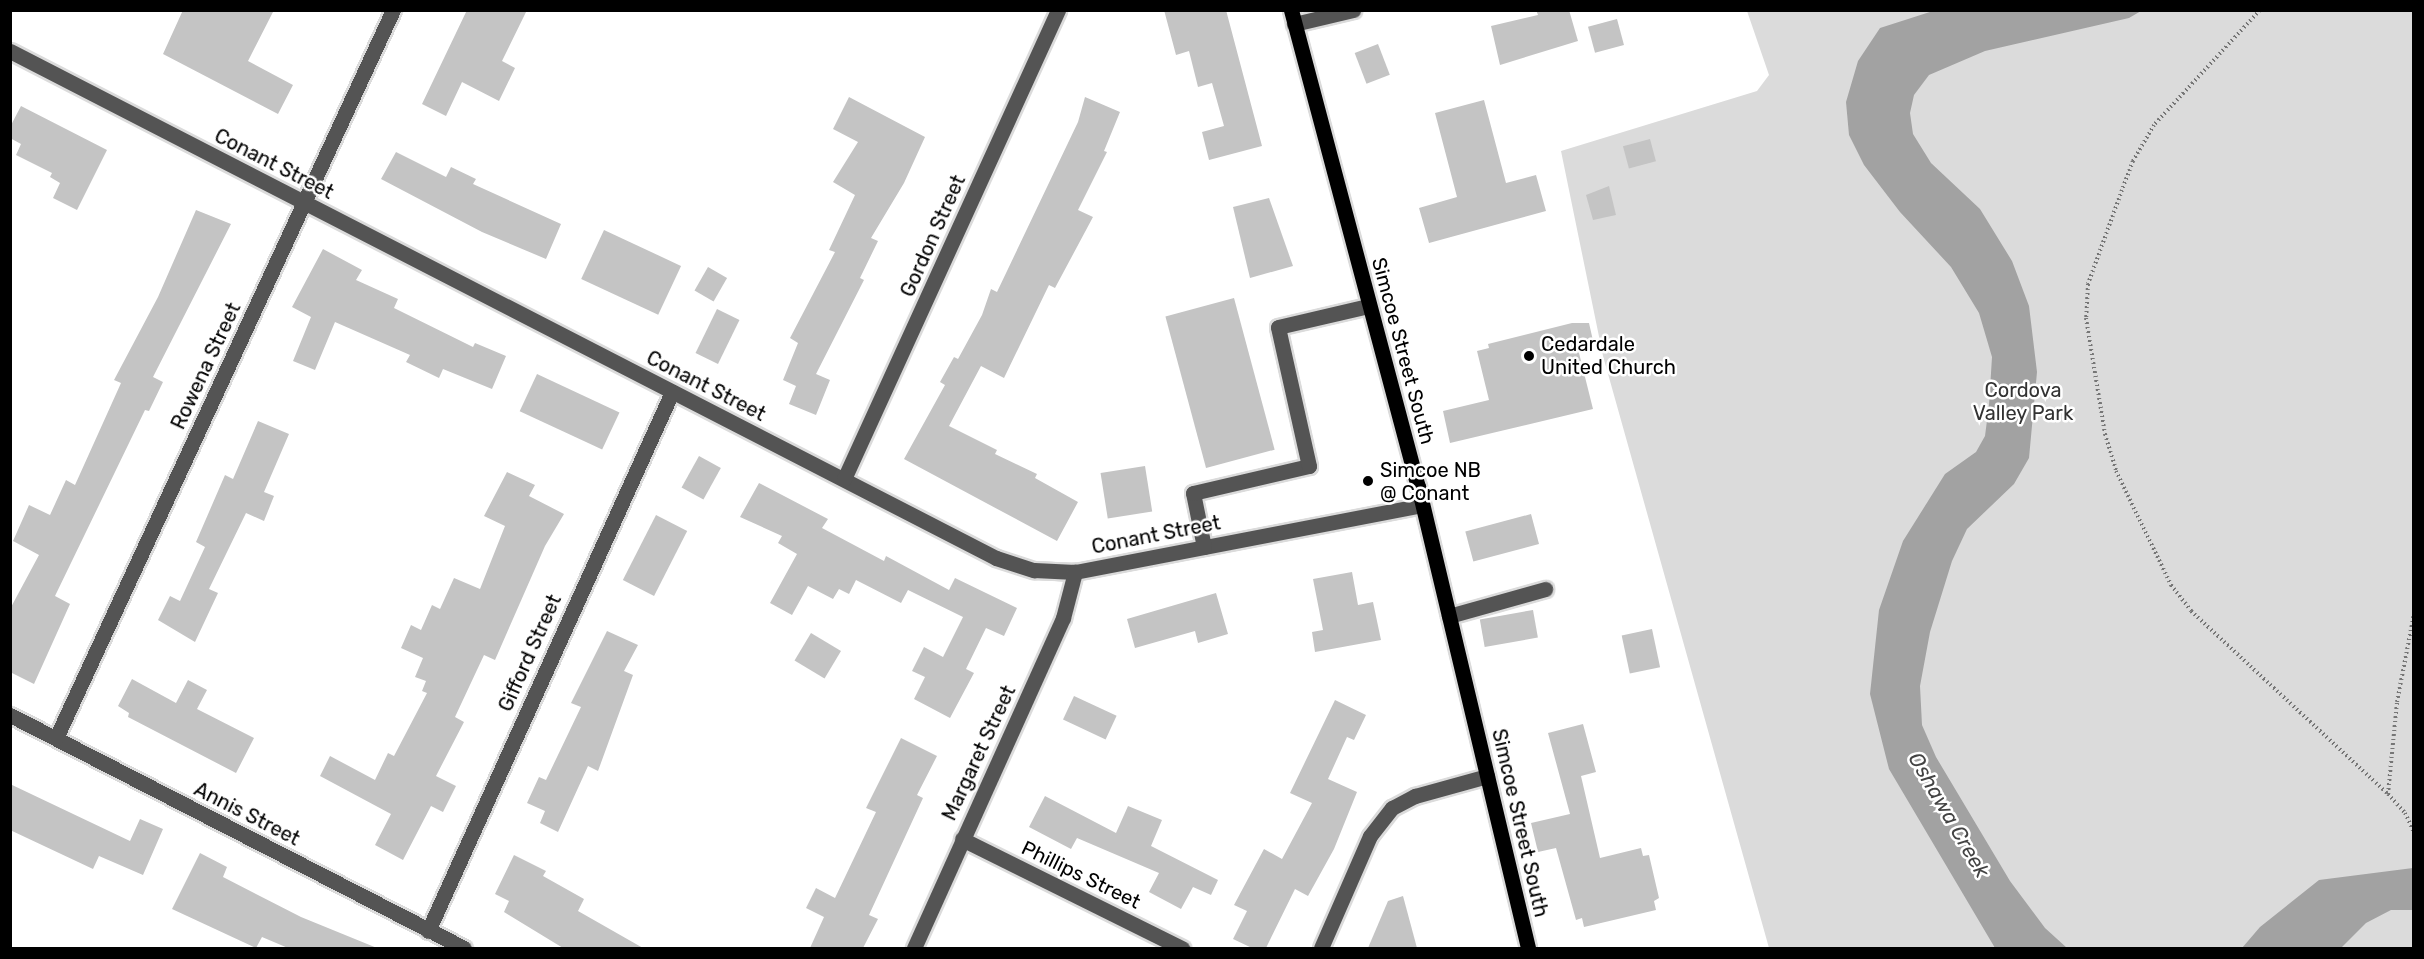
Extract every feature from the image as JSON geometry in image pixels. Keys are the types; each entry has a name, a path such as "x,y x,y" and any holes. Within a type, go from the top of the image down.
{"main road":[{"name":"Simcoe Street South","path":"1292,17 1422,505 1528,948"}],"street":[{"name":"Rowena Street","path":"56,738 393,10"},
{"name":"Gordon Street","path":"844,479 1058,10"},
{"path":"1292,17 1353,10"},
{"name":"Conant Street","path":"10,51 996,558 1034,570 1075,572 1422,505"},
{"path":"1204,547 1193,493 1310,466 1278,327 1368,306"},
{"name":"Gifford Street","path":"428,931 672,392"},
{"name":"Margaret Street","path":"914,948 1063,618 1075,572"},
{"path":"1449,615 1545,590"},
{"name":"Annis Street","path":"10,715 464,948"},
{"path":"1322,948 1370,836 1392,808 1415,796 1487,776"},
{"name":"Phillips Street","path":"962,839 1182,948"}],"path":[{"path":"2260,10 2182,91 2133,161 2088,284 2086,318 2097,387 2116,471 2178,594 2191,612 2388,794 2405,813 2414,832"},
{"path":"2388,794 2397,702 2414,614"}],"green space":[{"name":"Cordova Valley Park","path":"1747,11 2413,11 2413,948 1769,948 1603,356 1561,151 1757,91 1769,75"}],"water":[{"name":"Oshawa Creek","path":"1933,11 2141,11 2129,18 1985,51 1929,75 1914,95 1910,113 1913,134 1931,163 1980,209 2012,261 2029,306 2037,372 2029,458 2014,484 1967,529 1952,561 1930,632 1920,686 1922,725 1936,757 2010,881 2045,928 2067,948 1995,948 1889,769 1870,694 1879,610 1903,541 1945,474 1976,452 1985,436 1989,405 1992,357 1979,313 1951,267 1900,212 1864,165 1849,135 1846,102 1858,61 1880,28"},
{"path":"2413,868 2413,910 2391,910 2366,923 2341,948 2242,948 2260,927 2319,880"}],"building":[{"path":"183,10 274,10 248,61 293,85 278,114 163,54"},
{"path":"467,10 527,10 502,61 515,68 499,101 462,82 446,116 422,104"},
{"path":"1164,10 1226,10 1262,146 1209,160 1202,132 1224,126 1212,83 1198,87 1189,51 1176,55"},
{"path":"1536,10 1569,10 1578,41 1500,65 1491,26 1538,15"},
{"path":"1617,19 1624,45 1595,53 1588,27"},
{"path":"1378,44 1390,75 1366,84 1355,53"},
{"path":"849,97 925,137 904,183 871,238 878,241 860,278 864,280 816,374 830,380 816,415 789,404 796,386 783,380 798,343 790,338 835,252 829,250 855,195 833,182 858,142 833,129"},
{"path":"1085,97 1120,112 1104,151 1107,152 1078,210 1093,217 1055,288 1049,285 1004,378 981,366 949,426 997,450 995,454 1037,474 1035,478 1078,502 1057,541 904,459 945,385 940,382 954,357 958,359 982,315 991,289 997,292 1078,122"},
{"path":"1484,100 1506,183 1536,175 1546,211 1429,243 1419,208 1457,197 1435,113"},
{"path":"21,106 107,150 77,210 53,198 60,183 50,177 52,173 16,155 21,144 10,138 10,127"},
{"path":"1650,139 1656,161 1629,168 1623,146"},
{"path":"396,152 446,177 451,167 476,179 473,184 561,224 546,259 482,232 381,179"},
{"path":"1609,186 1616,215 1593,220 1586,195"},
{"path":"1269,198 1293,266 1250,278 1233,207"},
{"path":"196,210 231,224 153,377 163,382 149,411 145,410 55,596 70,604 34,684 10,672 10,609 39,555 13,541 29,505 50,515 66,480 75,485 121,383 114,380 158,297"},
{"path":"604,230 681,266 658,315 581,279"},
{"path":"323,249 362,270 356,280 398,299 394,308 473,347 475,343 506,356 492,389 443,369 439,378 406,362 410,355 335,322 315,370 293,361 311,317 292,307"},
{"path":"708,267 727,278 714,301 694,290"},
{"path":"1234,298 1275,450 1206,468 1165,316"},
{"path":"717,309 739,320 718,364 696,353"},
{"path":"1572,323 1589,323 1594,345 1578,349 1593,409 1450,443 1443,411 1489,400 1477,351 1489,348 1488,344"},
{"path":"537,374 619,412 602,450 520,411"},
{"path":"258,421 289,434 264,492 274,496 264,521 246,513 209,589 218,593 195,642 158,620 170,596 180,601 205,547 196,542 225,475 233,479"},
{"path":"699,456 721,468 703,500 682,487"},
{"path":"1145,466 1152,511 1108,518 1101,473"},
{"path":"507,472 535,485 529,496 564,514 545,546 495,660 484,655 455,717 464,722 436,776 456,786 443,812 431,806 403,860 375,845 391,814 320,776 330,756 375,780 388,753 394,756 427,693 422,691 426,681 415,677 423,658 401,648 411,625 421,630 432,605 440,609 454,578 480,589 505,526 484,516"},
{"path":"759,483 828,519 822,528 884,561 886,556 949,590 955,578 1017,608 1004,636 986,628 966,669 974,673 950,718 914,699 925,677 912,671 924,647 943,657 963,617 908,590 901,603 856,580 849,594 839,589 833,599 808,586 792,615 770,603 797,554 778,543 782,536 740,517"},
{"path":"1531,514 1539,544 1473,562 1465,532"},
{"path":"656,515 687,531 654,596 623,580"},
{"path":"1352,572 1358,605 1373,602 1381,640 1315,652 1312,632 1323,630 1313,579"},
{"path":"1216,593 1228,634 1198,643 1195,631 1135,648 1127,619"},
{"path":"1533,610 1538,638 1485,647 1480,619"},
{"path":"1652,629 1660,667 1630,674 1622,635"},
{"path":"607,631 638,645 624,671 633,675 598,771 588,766 558,832 540,823 545,811 527,803 539,777 546,780 581,707 571,703"},
{"path":"811,633 841,651 825,678 795,660"},
{"path":"132,679 176,703 188,680 207,690 197,709 254,738 236,773 128,717 129,713 118,706"},
{"path":"1074,696 1117,716 1106,739 1063,720"},
{"path":"1335,700 1366,715 1354,740 1347,737 1328,779 1357,792 1334,849 1308,896 1295,889 1266,948 1252,948 1233,939 1247,911 1234,905 1264,849 1282,859 1312,803 1290,793"},
{"path":"1583,724 1596,772 1581,776 1600,858 1641,848 1643,856 1649,855 1659,898 1654,901 1656,910 1584,927 1582,918 1576,920 1556,848 1538,852 1531,823 1570,814 1548,733"},
{"path":"901,738 937,756 917,795 923,798 869,915 878,919 863,948 810,948 824,917 806,908 816,888 835,898 876,812 866,808"},
{"path":"10,784 130,841 140,819 163,829 143,875 99,856 93,869 10,830"},
{"path":"1045,796 1116,833 1128,806 1162,820 1151,846 1218,880 1211,895 1193,887 1181,909 1149,892 1159,873 1077,838 1071,849 1029,827"},
{"path":"200,853 227,867 223,877 301,917 377,948 288,948 262,937 256,948 172,909"},
{"path":"514,855 546,871 543,876 584,899 578,911 643,948 563,948 504,912 509,901 495,894"},
{"path":"1403,896 1417,948 1368,948 1388,901"}],"place":[{"name":"Cedardale United Church","path":"1529,356"},
{"name":"Simcoe NB @ Conant","path":"1368,481"}]}
